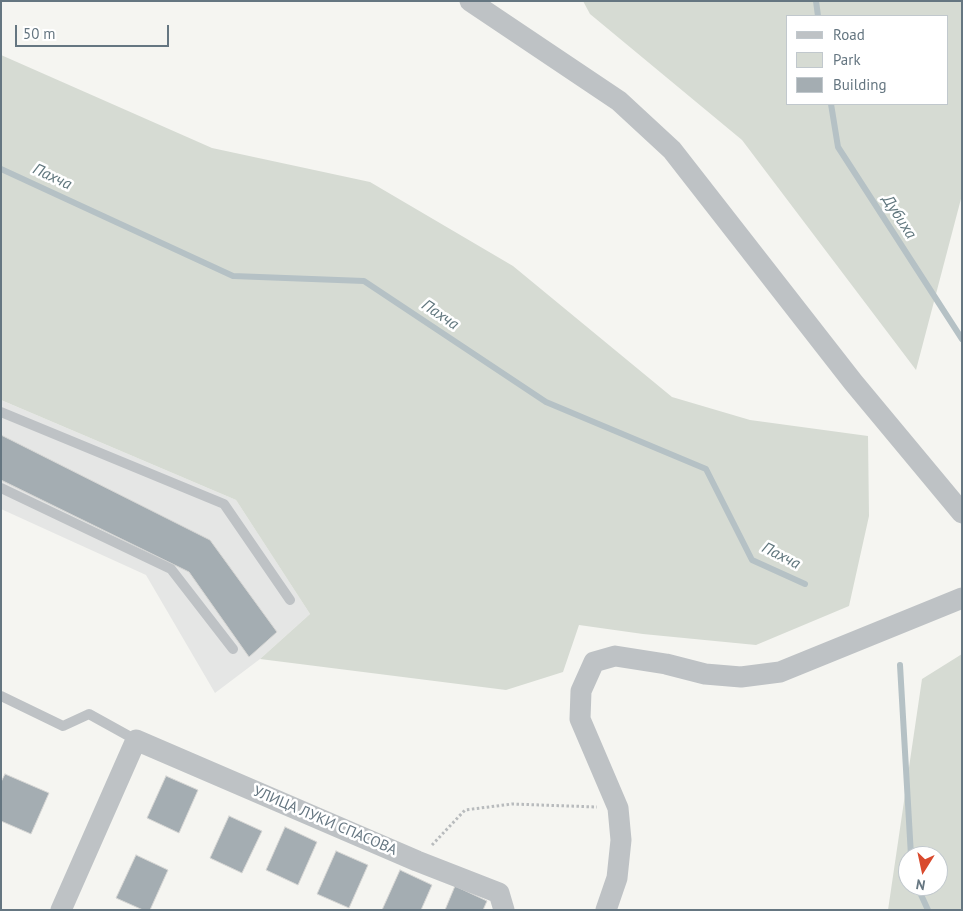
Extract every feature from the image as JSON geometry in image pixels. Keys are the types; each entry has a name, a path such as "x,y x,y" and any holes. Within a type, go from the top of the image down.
{"street":[{"path":"470,1 619,102 672,150 853,382 962,513"},
{"path":"606,910 617,878 621,840 618,808 580,719 581,691 594,662 615,656 666,664 705,674 741,677 780,672 962,598"},
{"path":"61,910 136,740"},
{"name":"УЛИЦА ЛУКИ СПАСОВА","path":"136,740 416,861 499,893 504,910"}],"lane":[{"path":"1,412 224,504 290,600"},
{"path":"1,488 171,569 232,649"},
{"path":"1,696 63,726 89,714 136,740"}],"path":[{"path":"416,861 465,810 512,804 618,808"}],"shaded area":[{"path":"1,400 236,500 310,614 260,659 215,693 146,575 1,509"}],"green space":[{"path":"583,1 962,1 962,195 916,370 742,140 590,14"},
{"path":"1,55 212,148 370,182 513,266 672,397 750,420 868,436 869,516 849,606 756,645 643,634 579,625 563,672 506,690 260,659 310,614 236,500 1,400"},
{"path":"962,654 962,910 888,910 922,679"}],"building":[{"path":"1,435 210,540 277,632 249,657 189,572 1,480"},
{"path":"5,774 49,793 31,834 1,821 1,782"},
{"path":"166,776 198,790 179,833 147,818"},
{"path":"229,816 262,831 242,873 210,858"},
{"path":"285,827 317,842 298,885 266,870"},
{"path":"336,851 368,865 349,908 317,894"},
{"path":"136,855 168,870 150,910 143,910 116,898"},
{"path":"400,870 432,885 421,910 382,910"},
{"path":"455,886 487,901 483,910 445,910"}],"waterway":[{"name":"Дубиха","path":"816,1 818,15"},
{"name":"Дубиха","path":"831,105 838,147 962,339"},
{"name":"Пахча","path":"1,169 233,276 364,281 546,402 706,469 752,560 805,584"},
{"name":"Пахча","path":"900,665 910,846"},
{"name":"Пахча","path":"922,896 928,910"}]}
